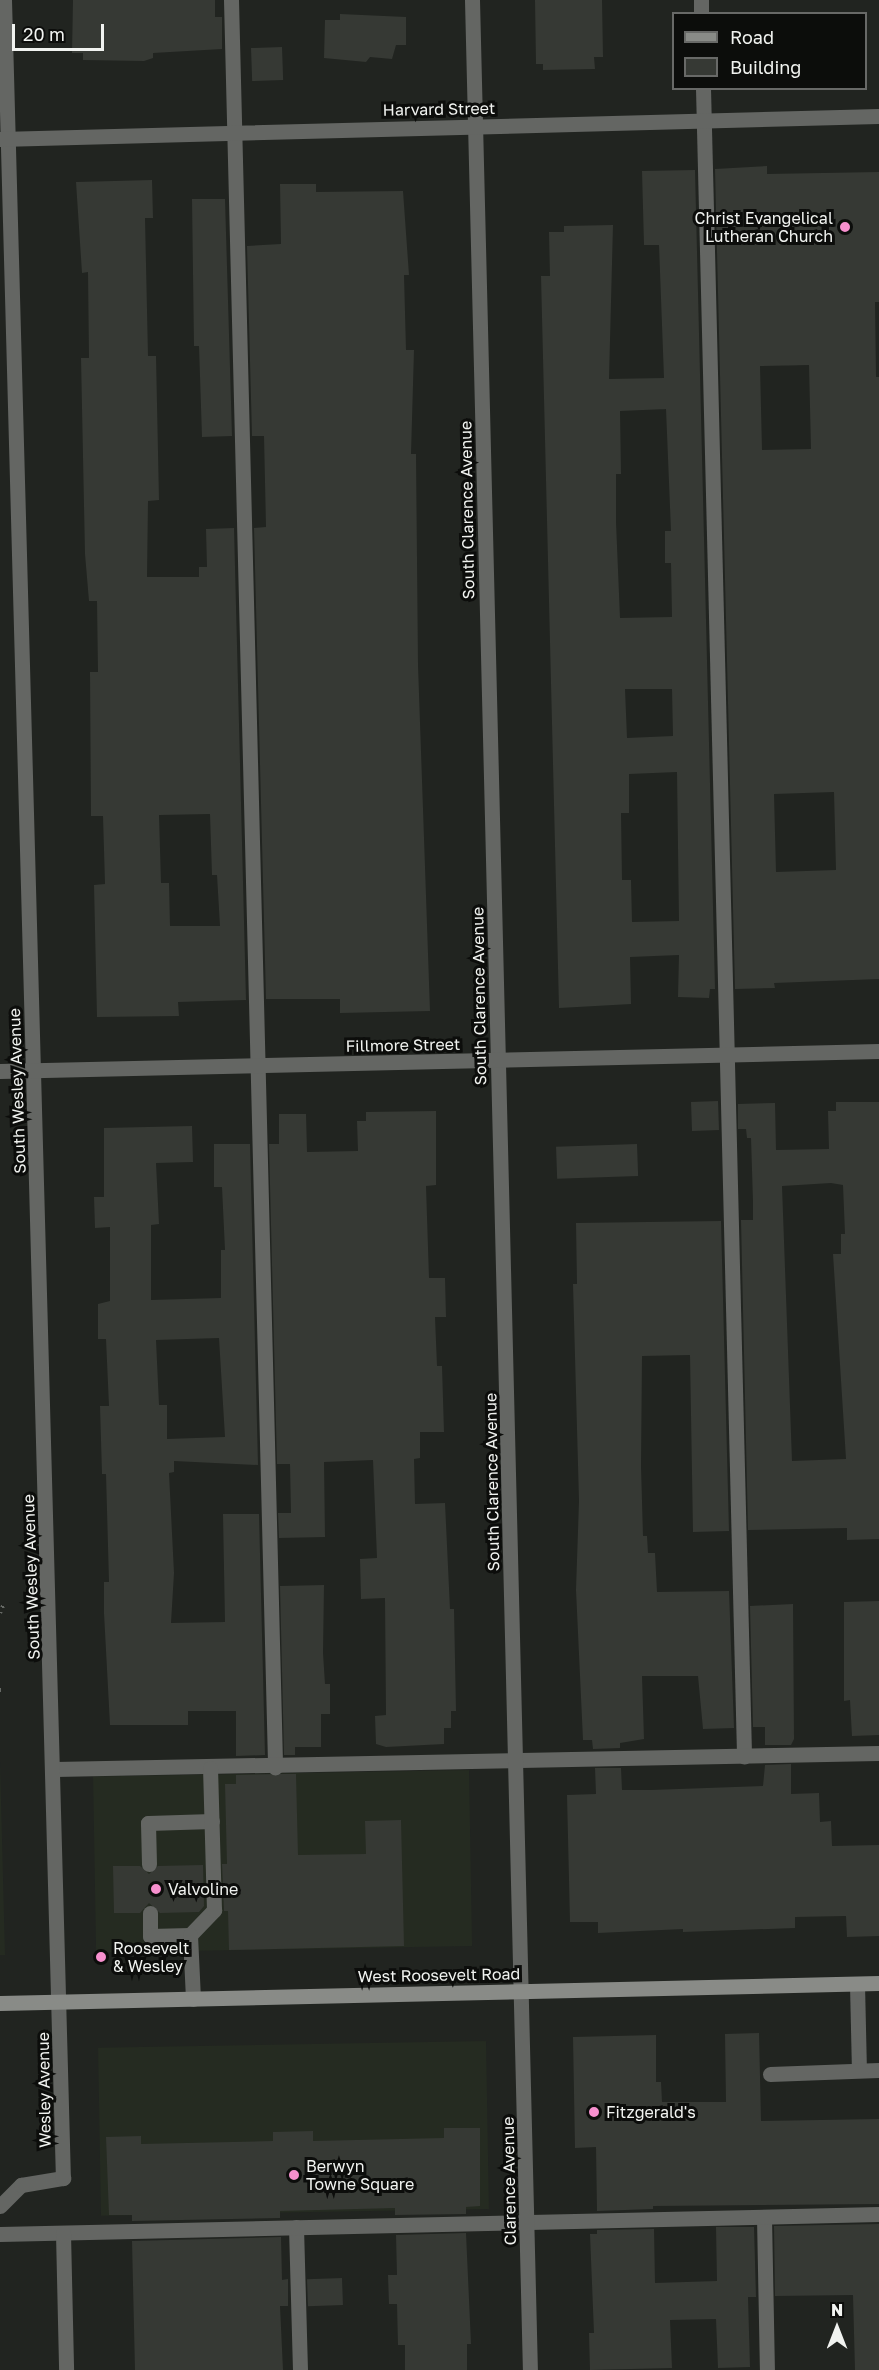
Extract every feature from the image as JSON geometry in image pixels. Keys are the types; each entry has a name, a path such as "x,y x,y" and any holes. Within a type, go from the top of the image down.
{"main road":[{"name":"West Roosevelt Road","path":"0,2003 879,1983"}],"street":[{"name":"South Wesley Avenue","path":"4,0 4,139 35,1071 61,2002"},
{"path":"231,0 275,1767"},
{"name":"South Clarence Avenue","path":"472,0 523,1992"},
{"path":"703,90 744,1756"},
{"name":"Harvard Street","path":"4,139 879,116"},
{"name":"Fillmore Street","path":"0,1071 879,1051"},
{"path":"55,1770 879,1753"},
{"path":"150,1913 150,1936 190,1935 214,1910 210,1768"},
{"path":"149,1864 148,1823 212,1821"},
{"path":"190,1935 193,1999"},
{"path":"857,1984 859,2070"},
{"name":"Clarence Avenue","path":"523,1992 530,2370"},
{"name":"Wesley Avenue","path":"0,2206 21,2185 63,2178 61,2002"},
{"path":"770,2074 879,2070"},
{"path":"0,2234 879,2214"},
{"path":"764,2217 767,2370"},
{"path":"296,2227 300,2370"},
{"path":"63,2233 66,2370"}],"path":[{"path":"0,1613 3,1606"}],"shaded area":[{"path":"0,1761 5,1955 0,1955"},
{"path":"469,1770 472,1946 96,1953 93,1777"},
{"name":"Berwyn Towne Square","path":"486,2041 489,2209 101,2216 98,2048"}],"building":[{"path":"73,0 215,0 215,17 222,17 222,49 153,53 153,58 144,61 83,60 83,53 72,53"},
{"path":"535,0 602,0 603,57 594,57 595,69 543,70 543,64 536,64"},
{"path":"340,14 406,17 406,45 396,45 392,59 370,57 366,62 324,58 325,20 340,20"},
{"path":"282,47 283,80 252,81 251,48"},
{"path":"767,166 767,174 879,172 879,302 875,302 876,377 879,377 879,979 774,983 775,988 735,989 715,169","holes":["809,365 811,449 762,450 760,366","834,792 836,870 776,872 774,794"]},
{"path":"695,170 715,989 710,989 709,998 678,997 679,955 630,957 631,1004 559,1008 541,276 550,276 549,232 564,232 564,226 613,225 609,379 664,378 659,245 644,245 642,171","holes":["666,409 671,531 665,531 665,563 671,563 672,617 620,618 616,522 616,474 621,474 620,411","625,689 672,689 673,736 627,738","677,772 679,921 632,922 631,880 622,880 621,813 629,813 629,774"]},
{"path":"152,180 153,218 145,218 148,356 156,356 159,500 148,501 147,577 199,577 199,567 207,567 206,529 234,528 246,1000 178,1002 179,1016 97,1017 94,885 105,884 103,816 91,816 90,672 98,672 97,601 89,601 85,554 81,358 89,358 88,272 82,273 76,182","holes":["210,814 212,875 217,875 220,926 170,926 169,883 161,883 159,815"]},
{"path":"280,184 316,184 316,192 403,191 409,275 404,275 406,350 414,350 411,454 416,454 418,665 430,1011 340,1013 340,999 266,999 254,528 266,527 264,436 252,436 247,246 281,244"},
{"path":"192,199 225,199 232,436 202,437 199,346 194,346"},
{"path":"718,1101 719,1130 692,1131 691,1102"},
{"path":"836,1102 879,1102 879,1539 847,1540 847,1528 748,1530 741,1220 753,1220 753,1202 751,1138 747,1138 746,1129 738,1129 738,1104 775,1103 776,1150 829,1149 828,1111 836,1111","holes":["831,1183 843,1185 845,1234 841,1234 841,1254 833,1254 846,1459 792,1461 782,1186"]},
{"path":"436,1111 436,1185 426,1186 429,1278 445,1278 446,1317 435,1317 437,1366 442,1366 444,1432 420,1432 420,1458 414,1459 415,1504 445,1503 450,1609 454,1609 456,1711 451,1711 451,1728 444,1728 444,1744 386,1747 376,1744 375,1716 386,1715 385,1598 361,1599 360,1559 377,1558 373,1460 324,1462 325,1537 279,1538 278,1513 291,1513 290,1464 277,1464 269,1144 279,1144 279,1114 306,1114 307,1152 358,1151 357,1121 366,1121 366,1112"},
{"path":"192,1126 193,1162 156,1163 159,1224 151,1225 151,1300 221,1298 221,1250 225,1250 222,1187 214,1187 214,1144 250,1144 258,1465 174,1461 174,1472 169,1473 174,1573 171,1623 225,1622 223,1514 259,1514 265,1755 236,1756 236,1711 188,1711 188,1725 110,1725 104,1613 104,1582 109,1582 106,1474 102,1474 100,1406 109,1406 106,1339 98,1339 98,1304 110,1301 110,1227 95,1228 94,1197 104,1197 104,1128","holes":["219,1338 225,1437 167,1439 167,1405 159,1405 156,1340"]},
{"path":"637,1144 638,1176 557,1179 556,1147"},
{"path":"721,1221 729,1531 693,1532 690,1355 642,1356 641,1466 643,1536 647,1536 648,1553 655,1553 657,1592 729,1591 734,1728 703,1729 698,1676 642,1676 644,1739 620,1743 620,1748 593,1749 592,1740 583,1740 576,1590 579,1501 573,1284 577,1284 576,1223"},
{"path":"324,1585 323,1653 325,1684 330,1684 330,1714 321,1714 321,1747 295,1747 295,1755 284,1755 280,1586"},
{"path":"879,1601 879,1735 852,1736 850,1700 844,1701 844,1602"},
{"path":"793,1604 794,1739 791,1745 765,1745 765,1727 753,1727 750,1606"},
{"path":"791,1764 791,1794 819,1793 820,1822 831,1821 832,1846 879,1845 879,1936 847,1937 846,1916 795,1917 795,1928 683,1932 683,1929 598,1933 598,1922 570,1922 567,1795 596,1794 595,1768 621,1768 622,1790 651,1790 763,1786 765,1765"},
{"path":"296,1774 298,1855 366,1854 365,1821 401,1820 404,1946 229,1950 228,1911 224,1911 222,1864 227,1864 225,1784 236,1784 236,1775"},
{"name":"Valvoline","path":"203,1865 204,1906 199,1912 160,1913 149,1903 140,1913 114,1913 113,1866 140,1866 149,1874 158,1866"},
{"path":"759,2033 761,2121 879,2119 879,2204 653,2206 653,2209 597,2211 596,2147 575,2148 573,2037 656,2035 656,2082 661,2082 662,2102 726,2102 725,2034"},
{"name":"Berwyn Towne Square","path":"444,2128 480,2128 480,2206 466,2207 466,2214 395,2215 395,2208 280,2211 280,2218 132,2221 132,2215 109,2215 106,2137 141,2136 141,2144 273,2141 273,2132 313,2131 313,2141 444,2138"},
{"path":"879,2224 879,2370 855,2370 853,2295 775,2296 774,2226"},
{"path":"716,2227 754,2227 756,2297 748,2297 750,2367 718,2368 716,2319 670,2320 672,2368 590,2370 589,2333 594,2333 590,2234 597,2234 597,2230 654,2229 655,2283 717,2281"},
{"path":"466,2233 471,2344 467,2344 467,2370 405,2370 405,2345 398,2345 397,2304 389,2304 388,2275 397,2275 396,2235"},
{"path":"281,2237 282,2280 288,2279 288,2306 280,2306 283,2370 135,2370 132,2241"},
{"path":"342,2278 343,2305 308,2306 307,2279"}],"place":[{"name":"Christ Evangelical Lutheran Church","path":"845,227"},
{"name":"Valvoline","path":"156,1889"},
{"name":"Roosevelt & Wesley","path":"101,1957"},
{"name":"Fitzgerald's","path":"594,2112"},
{"name":"Berwyn Towne Square","path":"294,2175"}]}
